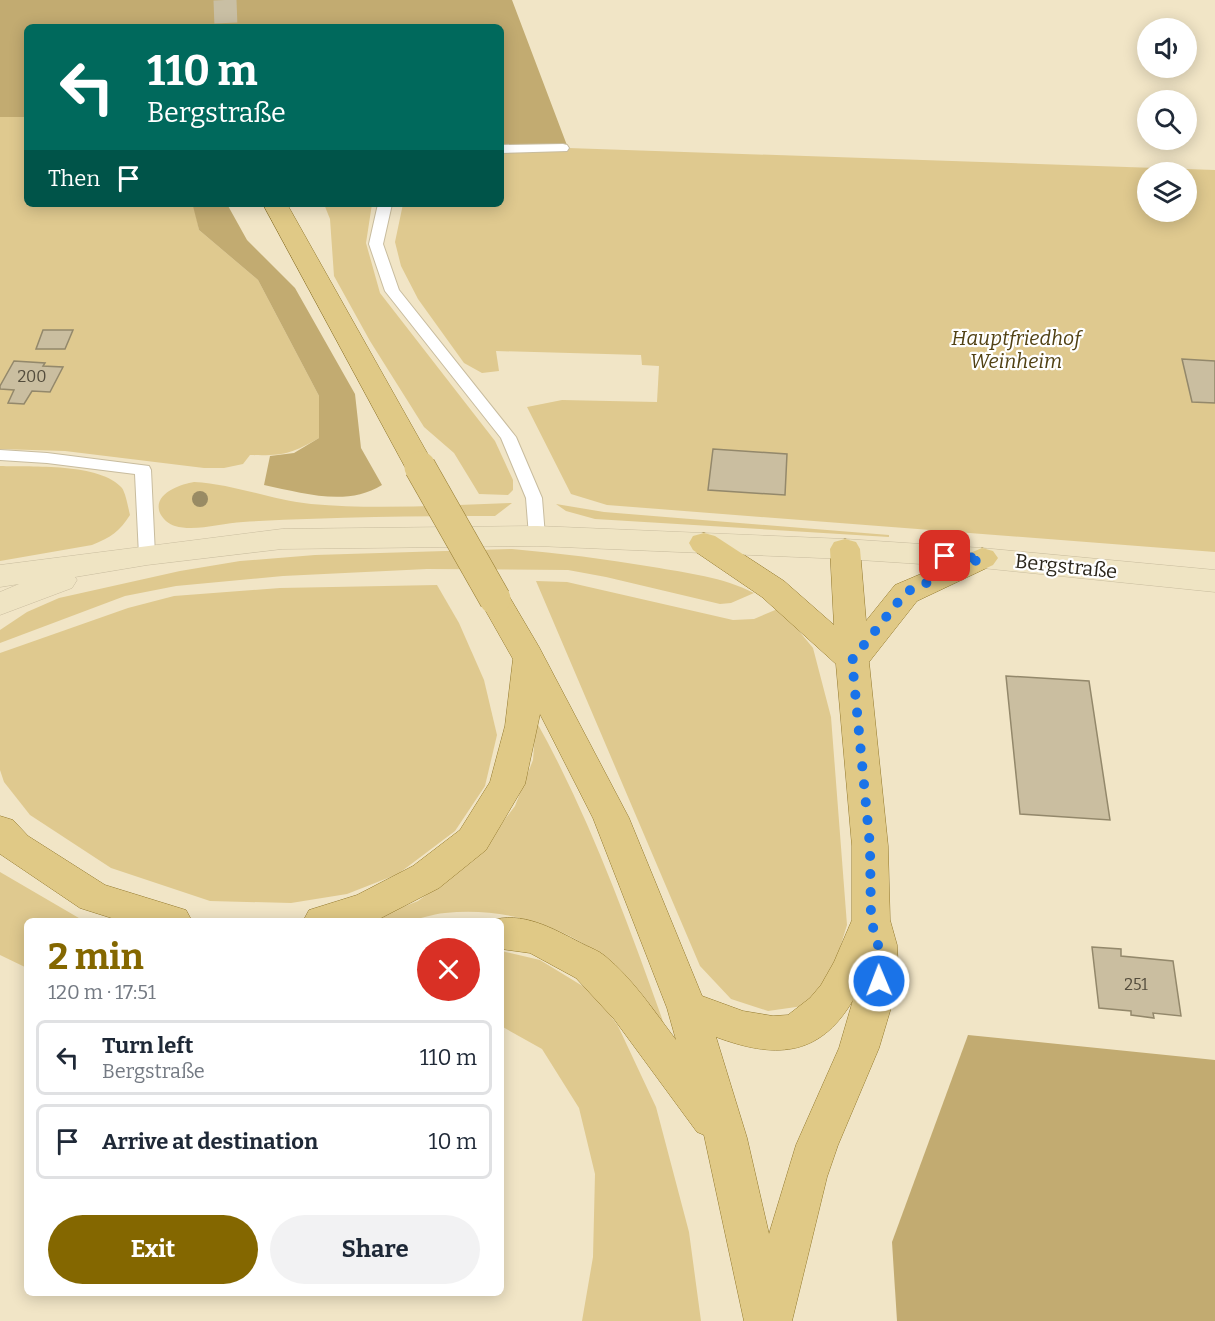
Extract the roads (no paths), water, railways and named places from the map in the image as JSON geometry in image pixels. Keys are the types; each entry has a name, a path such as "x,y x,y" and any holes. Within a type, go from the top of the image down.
{"main road":[{"path":"276,207 529,660 611,818 687,1008 726,1138 768,1321"},
{"name":"Bergstraße","path":"99,564 147,555 282,539 537,536 845,549 982,558 1215,581"},
{"path":"704,543 773,589 852,660"},
{"path":"768,1321 810,1166 859,1048 879,981 878,945 871,920 870,846 852,660 845,549"},
{"path":"852,660 906,592 982,558"},
{"path":"0,576 99,564"},
{"path":"0,604 99,564"},
{"path":"332,918 368,907 426,877 473,840 507,784 522,726 529,660"},
{"path":"0,830 15,846 93,897 164,918"},
{"path":"687,1008 726,1025 746,1030 773,1033 798,1031 828,1006 848,973 871,920"},
{"path":"504,933 536,938 590,966 628,1007 726,1138"}],"lane":[{"path":"504,149 563,148"},
{"path":"384,207 376,244 392,291 508,437 534,498 537,536"},
{"path":"0,455 47,458 143,470 147,555"}],"tunnel":[{"path":"225,0 226,24"}],"park label":[{"name":"Hauptfriedhof Weinheim","path":"1016,350"}]}
